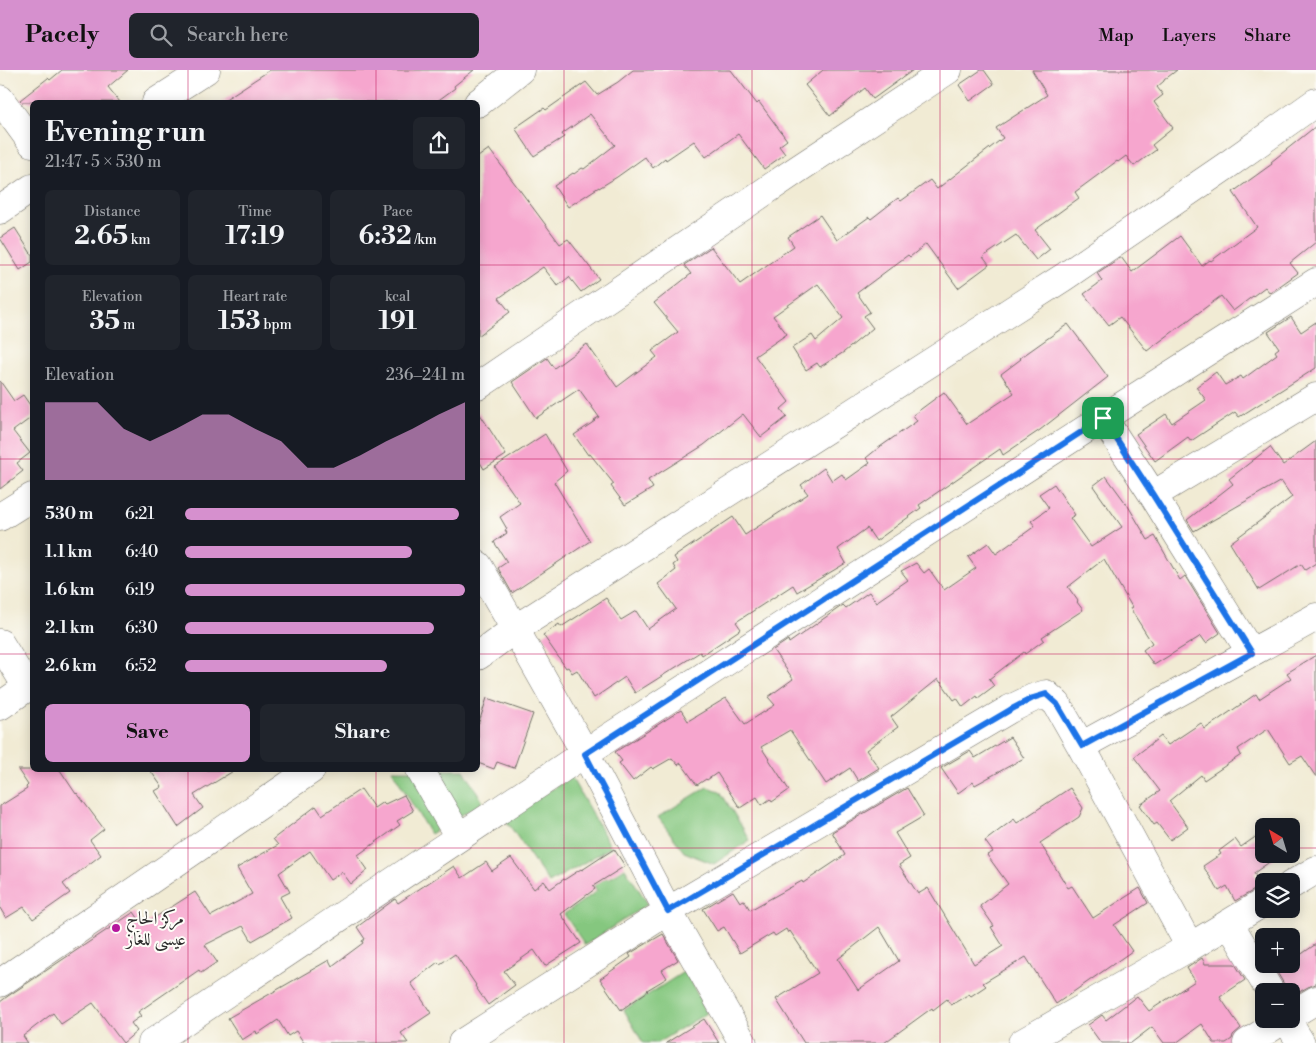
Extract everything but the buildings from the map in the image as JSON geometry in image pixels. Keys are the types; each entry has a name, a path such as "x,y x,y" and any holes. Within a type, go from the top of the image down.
{"street":[{"path":"159,100 206,70"},
{"path":"480,101 520,70"},
{"path":"480,385 798,169 948,70"},
{"path":"0,99 30,140"},
{"path":"480,655 515,629 1064,277 1218,172 1316,102"},
{"path":"0,210 30,189"},
{"path":"152,1043 585,754 1316,282"},
{"path":"1153,495 1316,397"},
{"path":"1103,418 1252,653"},
{"path":"0,517 30,498"},
{"path":"480,568 585,754 668,911 743,1043"},
{"path":"1082,746 1316,617"},
{"path":"0,643 30,686 0,706"},
{"path":"462,1043 668,911 1001,714 1033,698 1046,694 1057,704 1082,746 1190,947"},
{"path":"0,983 308,772"},
{"path":"421,772 459,837"},
{"path":"1300,880 1316,870"},
{"path":"1022,1043 1190,947 1255,907"},
{"path":"1229,923 1265,983"},
{"path":"1300,1010 1316,1000"},
{"path":"1247,1043 1271,1028"},
{"path":"1291,1028 1301,1043"}],"green space":[{"path":"393,772 465,772 483,802 430,834"},
{"path":"571,777 611,847 549,883 505,819"},
{"path":"707,787 720,791 750,840 714,864 684,852 658,817"},
{"path":"625,868 648,904 585,945 564,914 597,891 593,884 605,876 608,879"},
{"path":"685,971 707,1013 657,1043 643,1043 624,1010"}],"place":[{"name":"مركز الحاج عيسى للغاز","path":"116,928"}],"route":[{"path":"1103,418 1252,653 1082,746 1057,704 1046,694 1033,698 668,911 585,754 1103,418"}]}
